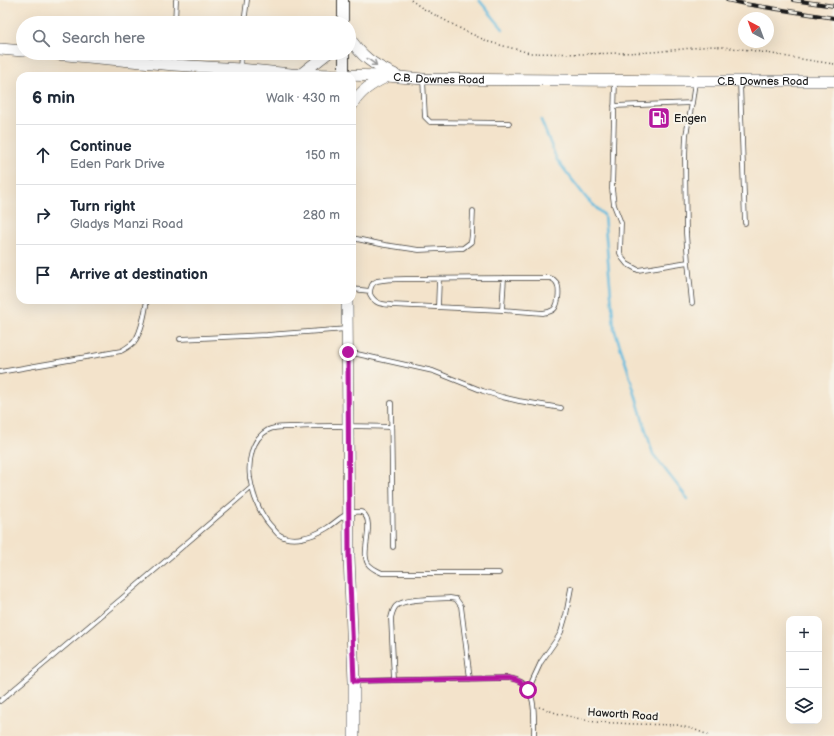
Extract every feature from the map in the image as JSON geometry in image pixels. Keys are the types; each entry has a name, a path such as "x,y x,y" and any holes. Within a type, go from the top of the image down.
{"main road":[{"path":"356,46 367,59 382,69 402,77"},
{"path":"0,49 16,50"},
{"name":"C.B. Downes Road","path":"125,60 268,72"},
{"path":"300,72 318,60"},
{"name":"C.B. Downes Road","path":"356,76 387,76 423,79 740,82 834,81"},
{"path":"356,99 362,91 387,76"},
{"path":"347,304 348,513 354,681 354,736"}],"street":[{"path":"343,0 343,16"},
{"path":"344,60 344,72"}],"lane":[{"path":"175,16 176,0"},
{"path":"245,16 247,0"},
{"path":"168,64 170,60"},
{"path":"240,69 241,60"},
{"path":"423,79 425,117 430,122 509,123"},
{"path":"615,81 612,189 614,205 621,224 620,253 627,264 638,270 688,262"},
{"path":"692,303 686,232 686,135 695,81"},
{"path":"740,82 745,223"},
{"path":"614,106 692,103"},
{"path":"356,239 385,246 419,250 463,248 470,242 472,234 473,211"},
{"path":"438,307 439,278"},
{"path":"439,278 550,278 557,283 558,301 555,308 549,312 543,313 391,305 379,303 374,300 370,294 373,284 380,281 439,278"},
{"path":"502,310 504,278"},
{"path":"356,289 370,291"},
{"path":"0,372 122,352 135,341 143,321 146,304"},
{"path":"180,339 348,329"},
{"path":"348,352 433,371 502,397 561,408"},
{"path":"391,402 394,547"},
{"path":"391,427 294,427 268,430 259,437 256,442 252,450 249,465 252,487 260,512 278,533 289,539 318,533 327,528 343,515 360,511 366,516 367,520 367,562 370,567 382,573 499,573"},
{"path":"0,701 128,594 252,487"},
{"path":"528,690 541,662 561,632 571,588"},
{"path":"394,680 391,618 396,606 403,602 450,598 456,599 461,606 470,679"},
{"path":"354,681 509,678 519,681 524,684 531,694 534,712 534,736"}],"path":[{"path":"411,0 422,8 489,42 530,53 586,54 653,52 712,46 750,50 834,64"},
{"name":"Haworth Road","path":"533,704 556,713 589,720 636,724 677,725 711,736"}],"waterway":[{"path":"479,0 503,29"},
{"path":"541,120 557,160 587,199 604,215 614,328 653,454 688,499"}],"railway":[{"path":"727,0 834,18"},
{"path":"793,0 834,6"}],"place":[{"name":"Engen","path":"659,118"}],"route":[{"path":"348,352 349,556 354,681 509,678 524,684 528,690"}]}
